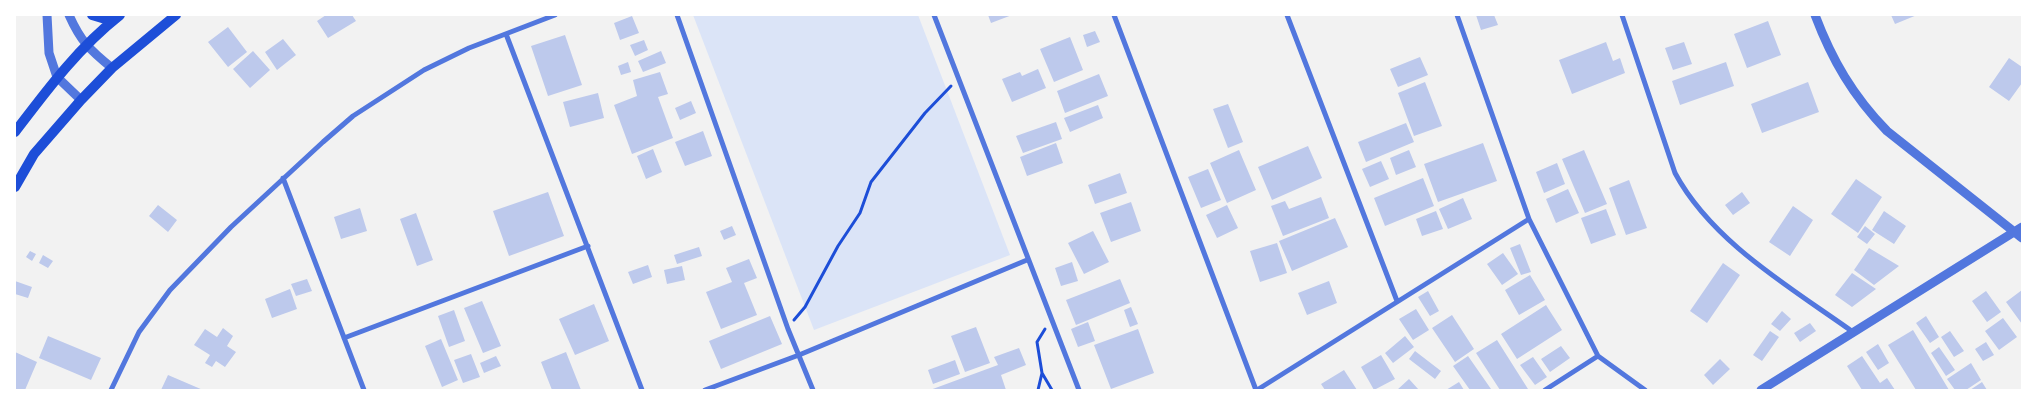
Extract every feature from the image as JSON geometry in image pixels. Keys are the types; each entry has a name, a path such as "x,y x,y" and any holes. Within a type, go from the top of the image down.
{"main road":[{"path":"92,15 116,18"},
{"path":"15,187 34,154 81,100 112,68 176,15"},
{"path":"15,132 57,77 116,18"}],"street":[{"path":"47,15 49,53 57,77 81,100"},
{"path":"69,15 77,34 86,46 112,68"},
{"path":"111,390 139,332 170,290 231,227 353,116 424,70 469,48 555,15"},
{"path":"677,15 788,329 813,390"},
{"path":"934,15 1027,260 1052,317 1079,390"},
{"path":"1114,15 1257,390 1529,218"},
{"path":"1287,15 1398,301"},
{"path":"1456,15 1529,218 1598,356 1644,390"},
{"path":"1622,15 1675,172 1686,193 1702,214 1741,251 1853,332"},
{"path":"1815,15 1828,48 1868,112 1887,131 2018,230 2022,238"},
{"path":"506,34 642,390"},
{"path":"283,178 364,390"},
{"path":"1761,390 2018,230"},
{"path":"344,338 588,246"},
{"path":"705,390 799,355 1027,260"},
{"path":"1545,390 1598,356"}],"path":[{"path":"788,329 805,307 838,246 860,212 871,182 925,113 958,79"},
{"path":"1052,317 1037,342 1042,373 1052,390"},
{"path":"1038,390 1042,373"}],"shaded area":[{"path":"693,15 918,15 1010,255 814,330"}],"building":[{"path":"326,15 352,15 356,21 328,38 317,21"},
{"path":"988,15 1012,15 991,23"},
{"path":"1476,15 1494,15 1498,25 1481,30"},
{"path":"1891,15 1917,15 1895,24"},
{"path":"632,16 639,33 620,40 614,23"},
{"path":"1768,21 1781,55 1747,68 1734,34"},
{"path":"228,27 247,52 228,67 208,42"},
{"path":"1095,31 1100,42 1087,47 1083,35"},
{"path":"565,35 582,85 548,96 531,46"},
{"path":"1070,37 1083,70 1054,82 1040,49"},
{"path":"283,39 296,55 277,70 265,52"},
{"path":"644,40 648,50 635,56 630,45"},
{"path":"1606,42 1613,61 1620,58 1625,73 1572,94 1559,60"},
{"path":"1684,42 1692,64 1673,70 1665,48"},
{"path":"253,51 270,70 250,88 233,69"},
{"path":"661,51 666,63 643,72 638,61"},
{"path":"1420,57 1428,75 1398,87 1390,69"},
{"path":"2009,58 2022,67 2022,83 2009,101 1989,87"},
{"path":"628,62 631,72 621,75 618,66"},
{"path":"1726,62 1734,86 1680,105 1672,81"},
{"path":"1038,69 1046,88 1012,102 1002,79 1020,72 1022,76"},
{"path":"660,72 668,94 658,97 673,138 632,154 614,105 637,96 633,80"},
{"path":"1099,74 1108,96 1065,113 1057,91"},
{"path":"1425,82 1442,126 1414,136 1398,93"},
{"path":"1808,82 1819,112 1762,133 1751,104"},
{"path":"598,93 604,118 570,127 563,102"},
{"path":"691,101 696,113 680,120 675,108"},
{"path":"1228,104 1243,142 1228,148 1213,109"},
{"path":"1098,105 1103,118 1070,132 1064,118"},
{"path":"1056,122 1062,139 1023,153 1016,136"},
{"path":"1406,123 1414,142 1366,162 1358,142"},
{"path":"703,131 712,156 685,166 675,142"},
{"path":"1056,143 1063,163 1027,176 1020,157"},
{"path":"1483,143 1497,181 1438,202 1424,164"},
{"path":"1308,146 1322,178 1272,200 1258,167"},
{"path":"653,149 662,172 646,179 637,156"},
{"path":"1239,150 1256,190 1227,203 1210,163"},
{"path":"1409,150 1416,167 1396,175 1390,158"},
{"path":"1584,150 1607,204 1585,213 1562,159"},
{"path":"1381,161 1389,179 1370,187 1362,169"},
{"path":"1557,163 1565,184 1544,193 1536,172"},
{"path":"1208,169 1221,200 1201,208 1188,177"},
{"path":"1120,173 1127,193 1095,204 1088,185"},
{"path":"1423,178 1434,206 1385,226 1374,198"},
{"path":"1856,179 1882,197 1858,233 1831,214"},
{"path":"1629,180 1647,228 1626,235 1609,188"},
{"path":"1568,189 1579,213 1556,223 1546,199"},
{"path":"548,192 564,236 509,256 493,211"},
{"path":"1742,192 1750,203 1733,215 1725,205"},
{"path":"1321,197 1329,218 1283,236 1271,206 1285,201 1289,209"},
{"path":"1463,198 1472,219 1448,229 1439,209"},
{"path":"1131,202 1141,231 1111,242 1100,213"},
{"path":"158,205 177,220 168,232 149,216"},
{"path":"1227,205 1238,228 1217,238 1206,215"},
{"path":"1793,206 1813,220 1790,256 1769,242"},
{"path":"360,208 367,231 341,239 334,217"},
{"path":"1606,209 1616,235 1591,244 1581,218"},
{"path":"1436,211 1443,229 1422,236 1416,219"},
{"path":"1884,211 1906,226 1894,244 1872,230"},
{"path":"416,213 433,260 417,266 400,219"},
{"path":"1335,218 1348,247 1292,271 1279,241"},
{"path":"732,226 736,235 724,240 720,231"},
{"path":"1865,226 1875,234 1867,244 1857,237"},
{"path":"1093,231 1109,262 1084,274 1068,243"},
{"path":"1277,243 1287,273 1260,282 1250,251"},
{"path":"1520,244 1531,272 1521,275 1510,248"},
{"path":"699,247 702,256 677,264 674,255"},
{"path":"1869,248 1899,266 1874,285 1854,270"},
{"path":"30,251 36,254 32,261 26,257"},
{"path":"1503,253 1518,274 1502,285 1487,264"},
{"path":"43,255 53,261 48,268 39,263"},
{"path":"749,259 757,278 744,283 757,315 721,329 706,292 732,282 726,268"},
{"path":"1072,262 1078,281 1061,286 1055,268"},
{"path":"1723,263 1740,275 1707,323 1690,311"},
{"path":"648,265 652,277 633,284 628,272"},
{"path":"682,266 685,280 667,284 664,270"},
{"path":"1852,273 1876,289 1852,307 1835,295"},
{"path":"1530,275 1545,300 1519,315 1505,290"},
{"path":"307,279 312,291 296,296 291,284"},
{"path":"1120,279 1130,303 1076,325 1066,300"},
{"path":"15,281 32,287 28,298 15,294"},
{"path":"1329,281 1337,303 1307,315 1298,293"},
{"path":"290,289 297,309 272,318 265,299"},
{"path":"2022,290 2022,324 2006,302"},
{"path":"1428,291 1439,311 1430,316 1418,297"},
{"path":"1986,291 2001,312 1987,322 1972,301"},
{"path":"482,301 501,346 483,353 464,308"},
{"path":"594,304 609,341 575,355 559,319"},
{"path":"1546,305 1562,330 1517,359 1501,334"},
{"path":"1131,307 1138,324 1130,327 1124,310"},
{"path":"1416,309 1429,330 1413,340 1399,319"},
{"path":"454,310 465,341 449,347 438,316"},
{"path":"1782,311 1791,319 1780,331 1771,324"},
{"path":"1452,315 1474,349 1455,362 1432,328"},
{"path":"770,316 782,344 721,369 709,341"},
{"path":"1926,316 1939,337 1930,343 1916,323"},
{"path":"2003,318 2017,337 1999,350 1985,331"},
{"path":"1088,322 1095,341 1078,347 1071,329"},
{"path":"1810,323 1816,331 1800,342 1794,333"},
{"path":"976,327 990,363 965,372 951,336"},
{"path":"223,328 233,336 227,346 236,352 225,367 216,361 212,367 205,363 210,355 194,345 205,329 217,337"},
{"path":"1138,329 1154,373 1111,389 1094,345"},
{"path":"1913,330 1949,390 1916,390 1888,345"},
{"path":"1770,331 1779,337 1762,361 1753,355"},
{"path":"1950,331 1964,351 1954,357 1941,337"},
{"path":"48,336 101,358 91,380 39,358"},
{"path":"1405,336 1414,347 1393,363 1385,353"},
{"path":"441,339 458,380 442,387 425,346"},
{"path":"1497,340 1528,389 1500,390 1476,353"},
{"path":"1986,342 1994,355 1983,361 1975,349"},
{"path":"1878,344 1889,363 1878,370 1866,352"},
{"path":"1561,346 1570,358 1550,372 1541,359"},
{"path":"1939,347 1955,370 1946,376 1931,353"},
{"path":"1019,348 1026,365 1001,375 1006,390 930,390 998,365 994,357"},
{"path":"1415,351 1441,371 1435,379 1409,359"},
{"path":"15,352 37,362 25,390 15,390"},
{"path":"566,352 581,390 552,390 541,362"},
{"path":"471,354 480,377 463,383 454,360"},
{"path":"1381,355 1395,379 1374,390 1361,367"},
{"path":"496,356 501,366 484,373 480,363"},
{"path":"1468,356 1491,389 1470,390 1453,366"},
{"path":"1862,356 1880,383 1887,378 1895,390 1862,390 1847,366"},
{"path":"1533,357 1547,377 1535,385 1520,365"},
{"path":"1720,359 1730,369 1713,385 1704,375"},
{"path":"955,360 960,374 933,384 928,370"},
{"path":"1971,363 1981,380 1966,390 1955,390 1947,379"},
{"path":"1344,370 1357,390 1325,390 1321,384"},
{"path":"168,375 203,390 161,390"},
{"path":"1409,379 1419,390 1397,390"},
{"path":"1459,382 1464,390 1446,390"},
{"path":"1982,382 1987,390 1970,390"}]}
